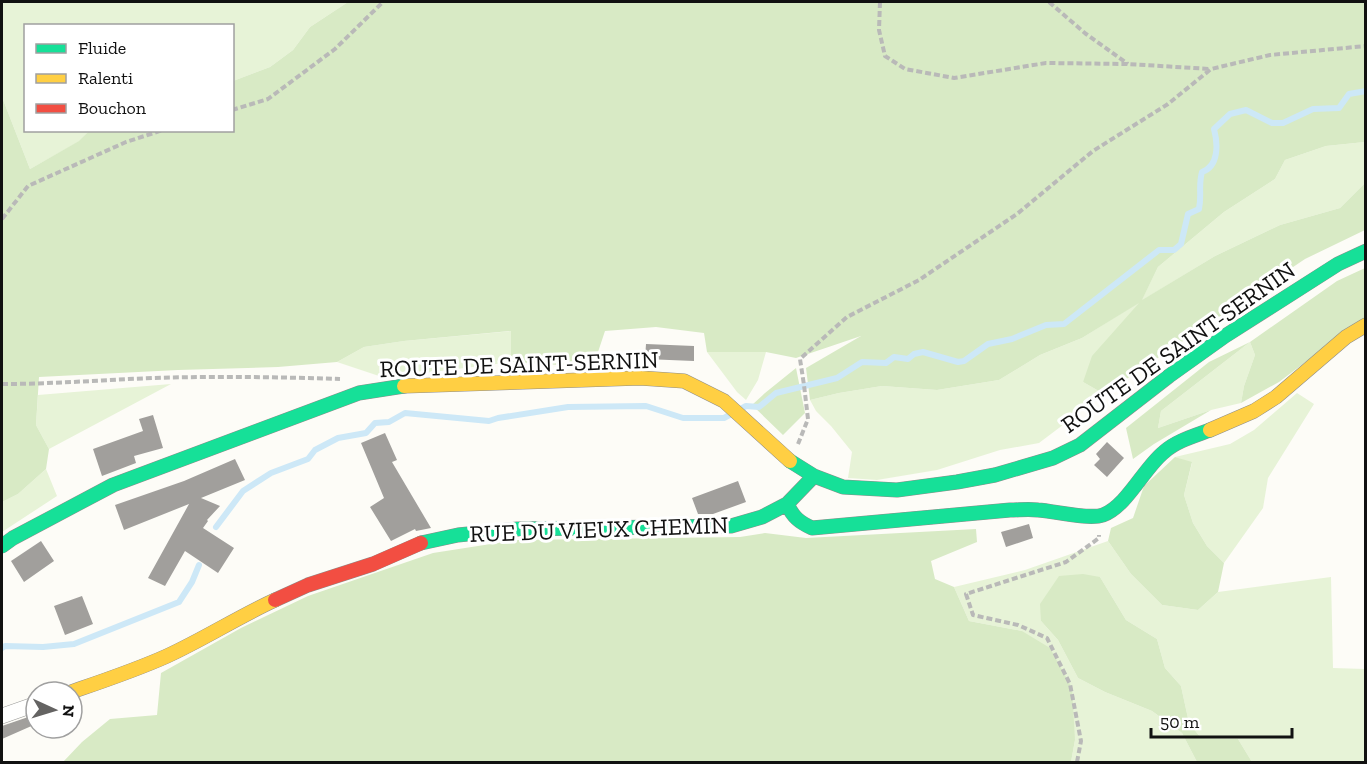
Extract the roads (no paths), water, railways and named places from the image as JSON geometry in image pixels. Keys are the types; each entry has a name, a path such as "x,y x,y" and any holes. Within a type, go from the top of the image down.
{"street":[{"name":"ROUTE DE SAINT-SERNIN","path":"2,546 113,485 359,393 412,385 639,378 684,381 723,401 791,462 814,477 843,487 897,490 995,475 1053,458 1080,445 1169,376 1234,330 1338,264 1365,251"},
{"path":"787,504 792,514 801,523 812,528 1010,510 1101,516 1126,497 1163,452 1176,443 1254,411 1276,397 1346,337 1365,325"},
{"name":"RUE DU VIEUX CHEMIN","path":"84,687 169,655 248,612 308,585 373,564 420,543 458,535 517,529 731,526 762,517 787,504 814,477"},
{"path":"2,716 24,708"}],"waterway":[{"path":"216,527 243,491 271,473 308,459 315,450 338,438 366,433 375,423 389,422 405,413 489,421 568,407 646,406 683,418 724,418 746,406 759,407 776,393 837,378 862,362 886,363 894,357 908,359 914,354 923,352 958,362 964,361 988,344 1012,339 1046,325 1064,324 1159,250 1174,250 1181,244 1188,214 1199,209 1202,172 1212,165 1216,154 1214,129 1230,114 1246,110 1272,123 1283,123 1313,109 1339,108 1349,94 1366,91"},
{"path":"2,648 5,646 43,647 74,644 179,602 192,582 199,565"}]}
